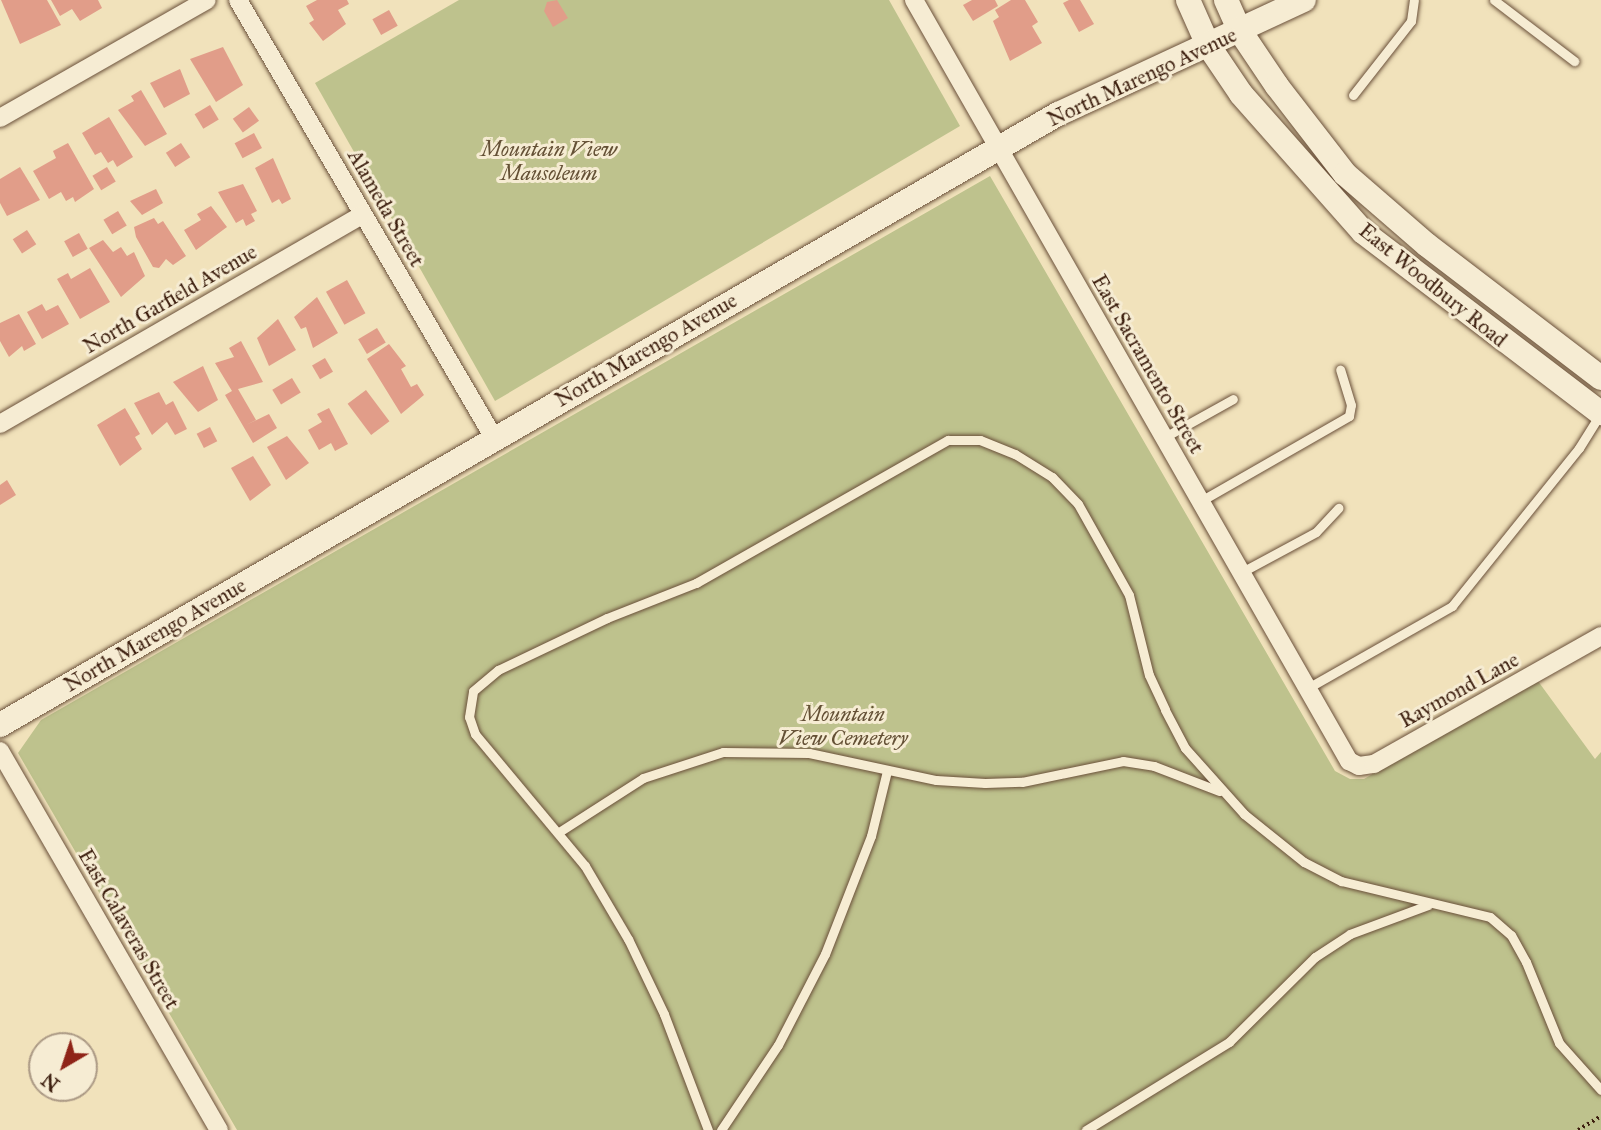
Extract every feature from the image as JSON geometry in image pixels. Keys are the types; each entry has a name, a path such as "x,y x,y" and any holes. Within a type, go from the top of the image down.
{"street":[{"path":"0,118 207,0"},
{"name":"Alameda Street","path":"239,0 494,438"},
{"name":"East Sacramento Street","path":"914,0 1340,751"},
{"name":"East Woodbury Road","path":"1188,0 1208,45 1241,94 1363,232 1601,413"},
{"name":"East Woodbury Road","path":"1226,0 1240,31 1345,174 1427,245 1601,378"},
{"name":"North Marengo Avenue","path":"0,725 1058,114 1304,0"},
{"name":"North Garfield Avenue","path":"0,424 363,214"},
{"name":"Raymond Lane","path":"1340,751 1359,766 1374,764 1601,636"},
{"name":"East Calaveras Street","path":"0,751 219,1130"}],"lane":[{"path":"1353,95 1411,21 1414,0"},
{"path":"1494,0 1574,61"},
{"path":"1199,502 1349,416 1351,405 1340,370"},
{"path":"1163,438 1233,399"},
{"path":"1306,689 1452,606 1579,448 1601,413"},
{"path":"708,1130 649,979 585,866 475,734 469,718 473,691 498,670 607,618 696,583 948,440 980,440 1014,454 1052,477 1078,504 1129,595 1149,675 1165,710 1185,748 1223,793 1304,862 1340,881 1429,905 1465,908 1490,917 1511,935 1559,1043 1601,1090"},
{"path":"1240,573 1316,532 1338,508"},
{"path":"559,832 643,779 723,752 809,753 936,780 1022,782 1123,761 1154,766 1223,793"},
{"path":"721,1130 778,1045 825,954 872,836 887,771"},
{"path":"1086,1130 1229,1042 1315,957 1350,934 1386,917 1429,905"}],"path":[{"path":"1578,1130 1601,1116"}],"green space":[{"name":"Mountain View Mausoleum","path":"459,0 889,0 960,126 495,401 315,83"},
{"name":"Mountain View Cemetery","path":"990,176 1335,771 1350,779 1364,779 1535,677 1595,759 1601,752 1601,1130 237,1130 18,753 41,720"}],"building":[{"path":"1,0 47,0 61,25 20,44"},
{"path":"51,0 98,0 102,8 80,21 72,9 60,16"},
{"path":"317,0 347,0 349,4 338,10 346,24 323,41 309,23 314,20 306,6"},
{"path":"557,0 568,18 553,27 544,11 547,2"},
{"path":"972,0 995,0 998,6 973,21 963,5"},
{"path":"1011,0 1025,0 1038,22 1032,26 1042,43 1010,61 993,21 999,17 995,10"},
{"path":"1080,0 1094,24 1079,32 1063,3"},
{"path":"389,10 398,26 381,35 372,19"},
{"path":"223,47 243,85 216,102 190,59"},
{"path":"180,69 190,94 164,108 150,83"},
{"path":"141,90 167,134 145,146 118,110 134,101 131,96"},
{"path":"210,105 219,120 203,129 195,114"},
{"path":"249,107 259,121 243,133 233,119"},
{"path":"109,117 133,157 117,167 113,160 108,163 101,152 95,155 82,133"},
{"path":"254,133 262,148 243,158 235,143"},
{"path":"68,143 94,189 75,202 73,197 66,201 61,192 49,199 33,171 56,158 53,151"},
{"path":"181,143 190,157 175,167 166,153"},
{"path":"273,158 291,199 282,204 279,199 272,203 255,168"},
{"path":"20,167 40,200 7,216 0,203 0,179"},
{"path":"107,167 116,182 101,190 92,176"},
{"path":"243,184 257,211 251,214 255,221 246,226 243,219 236,223 218,192"},
{"path":"156,189 163,203 142,215 130,201"},
{"path":"211,206 227,227 196,250 184,230 201,220 197,214"},
{"path":"118,211 127,226 112,234 103,220"},
{"path":"154,218 158,224 163,221 186,256 173,265 166,259 159,268 153,267 136,237 134,227"},
{"path":"27,230 36,244 22,254 13,239"},
{"path":"79,233 88,249 73,257 64,241"},
{"path":"103,240 113,252 121,247 127,256 134,252 145,276 121,297 89,248"},
{"path":"90,268 110,302 80,319 57,279 68,273 71,279"},
{"path":"347,280 365,313 344,325 326,292"},
{"path":"317,297 338,333 313,348 306,327 301,329 294,317"},
{"path":"42,304 46,311 58,305 69,324 42,339 27,312"},
{"path":"19,314 36,344 24,351 22,346 9,357 0,341 0,323"},
{"path":"278,319 296,350 269,366 257,338"},
{"path":"377,328 386,343 367,354 358,339"},
{"path":"241,341 263,382 238,389 256,420 246,425 269,414 277,428 253,443 225,395 232,391 215,363 234,357 229,348"},
{"path":"389,344 406,366 401,369 411,387 417,384 424,395 401,414 367,359"},
{"path":"325,358 333,372 320,379 312,366"},
{"path":"203,366 218,400 198,412 173,382"},
{"path":"292,378 301,393 281,404 272,390"},
{"path":"366,390 389,421 371,435 348,404"},
{"path":"159,392 166,405 173,401 187,429 175,435 167,422 152,435 134,403"},
{"path":"125,408 140,434 135,437 142,449 120,466 97,425"},
{"path":"329,408 348,444 335,451 331,443 319,450 308,430 322,422 317,414"},
{"path":"210,427 217,441 204,448 197,434"},
{"path":"287,436 309,463 286,480 267,447"},
{"path":"253,456 271,485 250,501 231,468"},
{"path":"7,480 16,495 0,505 0,485"}]}
